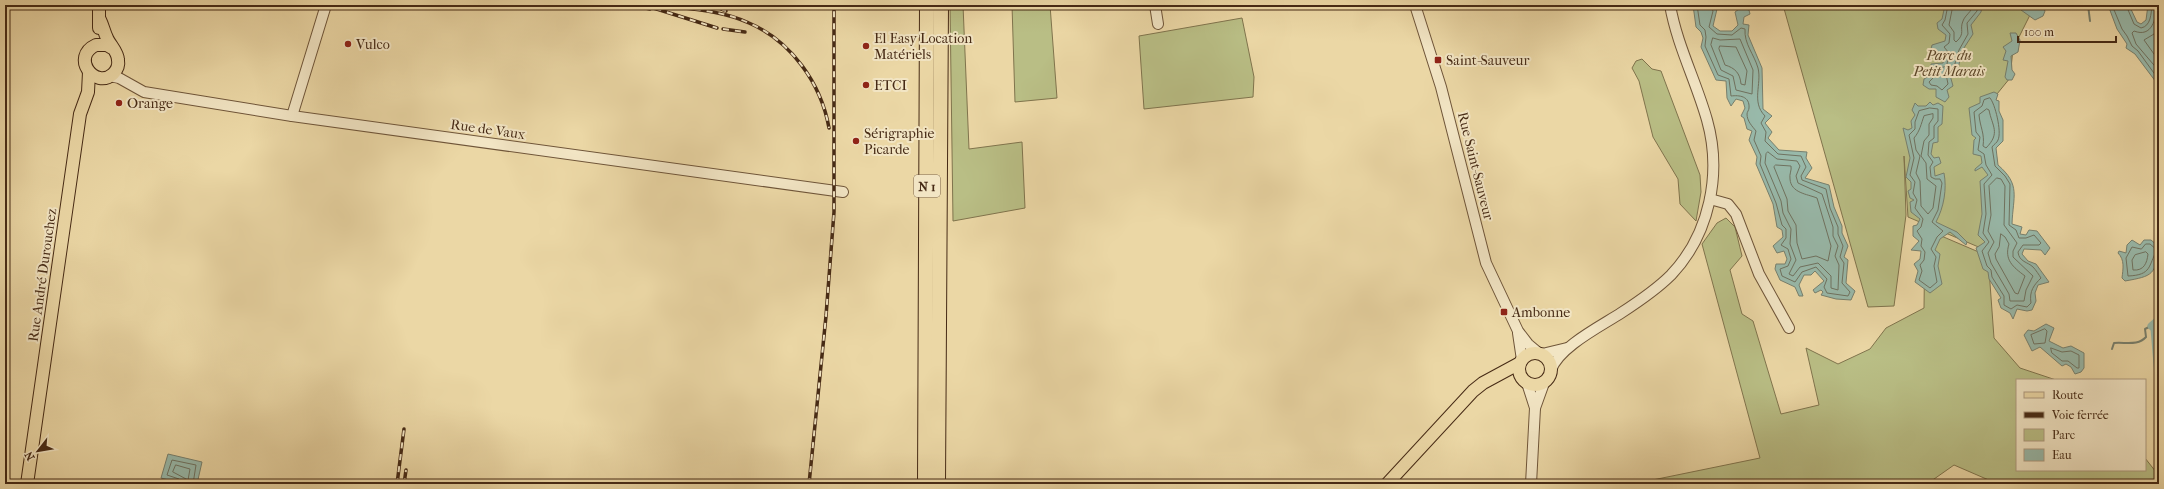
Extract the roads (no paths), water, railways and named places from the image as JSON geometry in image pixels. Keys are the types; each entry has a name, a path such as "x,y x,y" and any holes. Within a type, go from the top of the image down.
{"highway":[{"name":"N 1","path":"927,5 926,442 935,483"},
{"name":"N 1","path":"935,483 940,5"},
{"path":"918,484 926,442"}],"main road":[{"path":"96,45 100,20 100,5"},
{"path":"88,92 118,65 118,56 112,48 100,20"},
{"path":"106,77 98,77 89,72 86,68 85,57 89,49 96,45 108,45 112,48"},
{"name":"Rue André Durouchez","path":"27,484 80,114 88,92 89,72"},
{"path":"1387,484 1473,391 1490,379 1521,362 1530,354 1541,354 1548,359 1551,370 1549,377 1544,383 1534,385 1524,381 1490,379"},
{"path":"1521,362 1519,370 1524,381"}],"street":[{"path":"292,116 326,5"},
{"path":"1155,5 1158,24"},
{"name":"Rue Saint-Sauveur","path":"1415,5 1441,87 1482,252 1518,331 1528,344 1541,354"},
{"path":"1551,370 1554,363 1569,347 1648,294 1672,274 1692,247 1701,229 1710,199 1713,164 1710,134 1677,32 1670,5"},
{"name":"Rue de Vaux","path":"118,65 132,84"},
{"name":"Rue de Vaux","path":"106,77 132,84 144,92 292,116 843,192"},
{"path":"1710,199 1728,204 1736,214 1759,274 1789,328"},
{"name":"Rue Saint-Sauveur","path":"1518,331 1521,362"},
{"path":"1541,354 1569,347"},
{"path":"1524,381 1535,408"},
{"path":"1532,484 1535,408 1544,383"}],"water":[{"path":"1693,5 1712,5 1717,9 1713,26 1720,31 1732,31 1738,25 1735,12 1742,7 1742,5 1746,5 1745,9 1749,10 1750,14 1744,17 1743,24 1749,25 1748,35 1762,68 1763,109 1772,116 1765,123 1772,132 1768,138 1779,150 1807,152 1806,158 1812,168 1805,178 1829,185 1834,207 1842,226 1842,233 1848,246 1844,257 1848,260 1846,283 1855,291 1851,300 1836,299 1821,295 1823,292 1821,290 1815,293 1813,290 1824,281 1815,271 1811,275 1804,275 1799,285 1803,296 1799,296 1795,287 1780,280 1775,269 1776,264 1785,264 1787,259 1784,251 1777,253 1773,246 1783,237 1782,230 1777,227 1773,204 1756,164 1757,157 1749,140 1752,131 1747,129 1744,118 1741,116 1745,108 1743,101 1736,99 1731,106 1727,98 1726,81 1716,80 1701,47 1703,38 1701,32 1696,27"},
{"path":"1945,5 1982,5 1981,12 1971,25 1973,34 1962,51 1958,69 1950,75 1953,86 1947,90 1949,97 1945,102 1936,97 1936,89 1929,89 1923,85 1924,79 1931,75 1931,64 1943,63 1945,53 1937,56 1931,49 1932,45 1945,41 1946,35 1938,29 1937,23 1942,19"},
{"path":"2020,5 2042,5 2045,11 2043,16 2035,20 2021,10"},
{"path":"2108,5 2129,5 2137,22 2141,24 2146,20 2148,5 2159,5 2159,86 2135,54 2126,48 2127,44 2117,29"},
{"path":"2010,33 2016,33 2020,40 2018,52 2011,56 2012,70 2015,74 2012,80 2007,80 2005,77 2008,61 2003,60 2006,51 2003,47 2012,41"},
{"path":"1994,92 1998,94 1996,100 1999,101 1999,111 2003,120 2003,141 1996,148 1998,165 2010,179 2014,192 2012,224 2022,227 2020,234 2026,235 2029,230 2037,231 2050,248 2045,255 2041,250 2024,249 2022,254 2028,261 2036,264 2049,282 2038,285 2035,293 2036,301 2032,310 2027,311 2017,309 2013,319 2010,313 2001,308 1998,300 2001,298 1989,279 1988,272 1983,269 1976,248 1985,242 1978,235 1982,214 1980,181 1988,175 1982,167 1975,171 1975,169 1982,163 1981,156 1973,154 1974,140 1976,138 1972,135 1969,108 1980,103 1980,97"},
{"path":"1930,102 1933,105 1938,103 1943,106 1942,124 1938,127 1938,142 1933,143 1931,154 1934,158 1939,157 1941,163 1934,167 1935,176 1944,173 1945,179 1943,204 1936,222 1957,232 1967,242 1966,245 1950,232 1940,239 1935,250 1940,254 1938,266 1942,284 1930,293 1915,282 1918,271 1914,264 1920,259 1921,251 1911,250 1919,241 1913,236 1913,226 1917,225 1920,219 1911,212 1910,202 1914,200 1910,198 1908,191 1911,189 1911,182 1906,177 1910,158 1903,128 1908,130 1912,128 1911,121 1915,115 1912,110 1915,103 1918,106 1926,106"},
{"path":"2132,240 2140,245 2144,240 2151,240 2158,246 2156,263 2151,272 2142,278 2125,281 2122,278 2123,262 2118,253 2119,251 2126,253 2127,245"},
{"path":"2046,324 2054,328 2049,341 2063,348 2071,346 2084,353 2084,368 2081,372 2075,374 2071,367 2066,364 2062,366 2040,347 2032,351 2024,335 2028,330 2034,331"},
{"path":"168,454 202,462 197,484 184,484 161,478"}],"waterway":[{"path":"2088,5 2090,21"},
{"path":"2159,319 2151,326 2154,329 2159,388"},
{"path":"2112,349 2114,343 2136,343 2143,340 2146,337 2145,329 2151,326"}],"railway":[{"path":"631,5 650,9"},
{"path":"644,5 717,28"},
{"path":"659,5 727,15 749,23 778,41 791,52 802,65 811,80 819,95 829,128"},
{"path":"711,5 726,11"},
{"path":"809,484 826,316 834,212 834,5"},
{"path":"723,29 745,32"},
{"path":"397,484 404,429"},
{"path":"404,484 406,470"}],"place":[{"name":"Vulco","path":"348,44"},
{"name":"El Easy Location Matériels","path":"866,46"},
{"name":"Saint-Sauveur","path":"1438,60"},
{"name":"ETCI","path":"866,85"},
{"name":"Orange","path":"119,103"},
{"name":"Sérigraphie Picarde","path":"856,141"},
{"name":"Ambonne","path":"1504,312"}],"park label":[{"name":"Parc du Petit Marais","path":"1949,64"}]}
